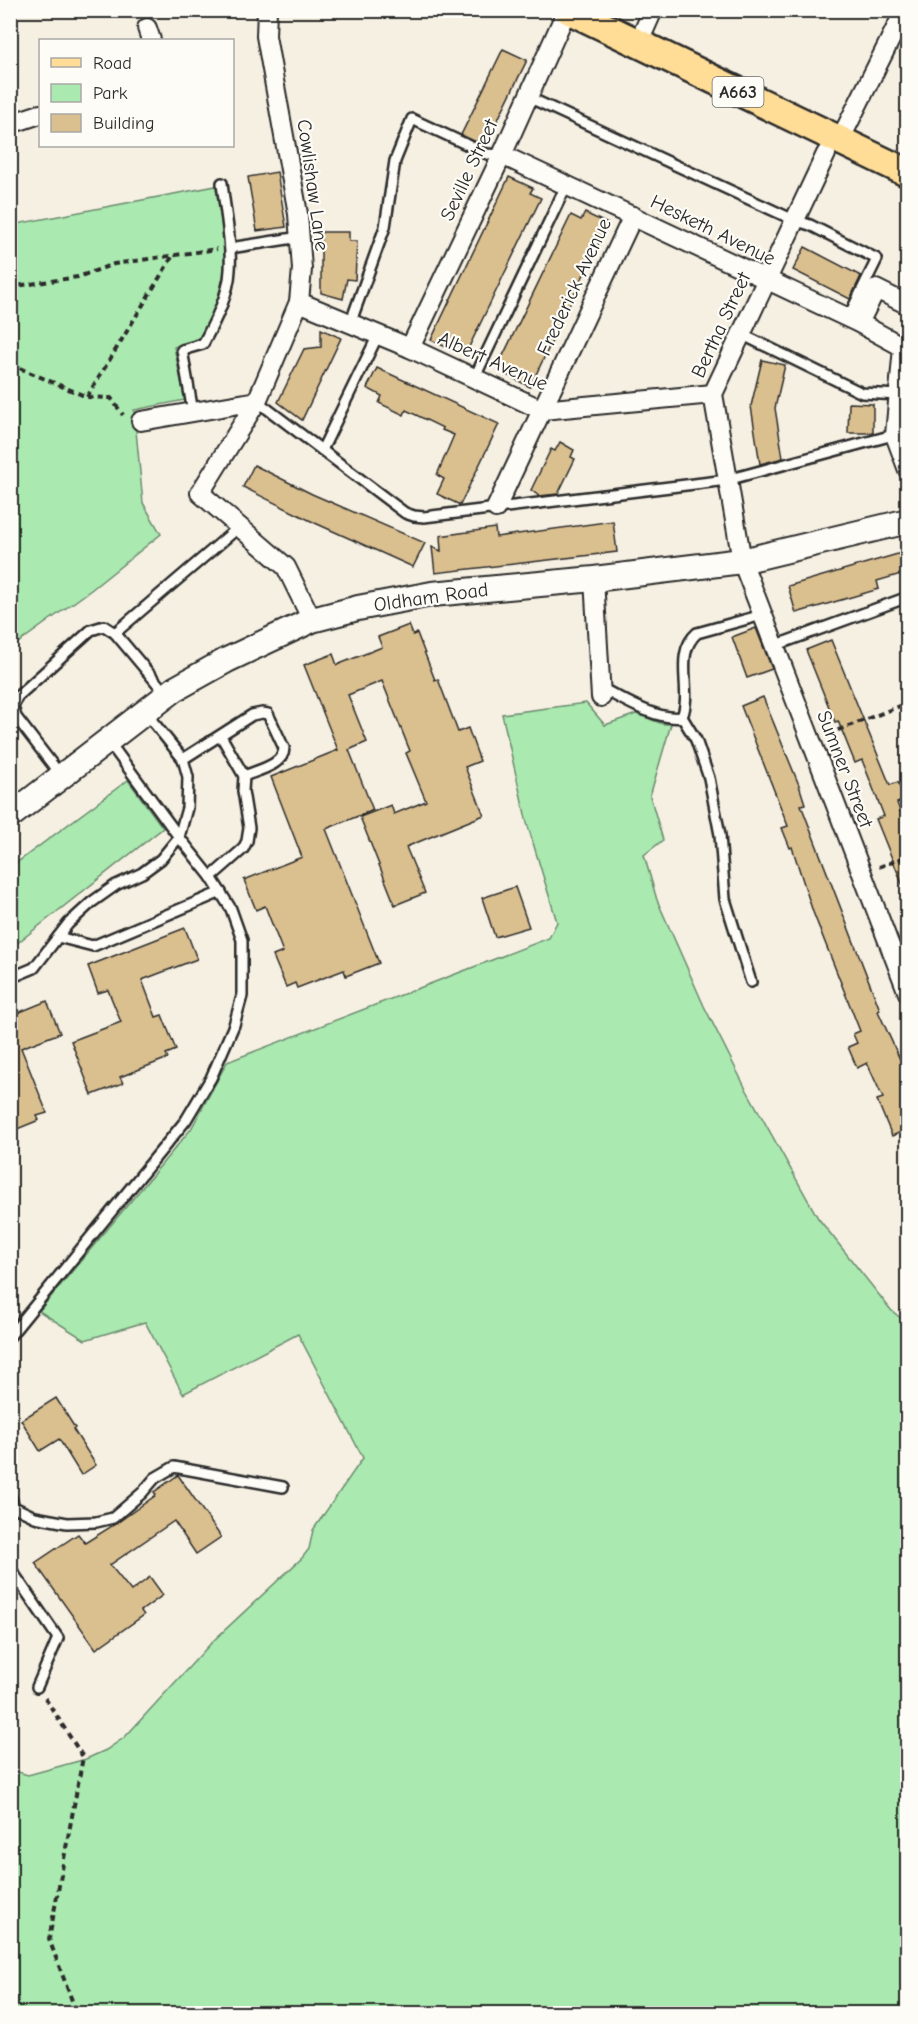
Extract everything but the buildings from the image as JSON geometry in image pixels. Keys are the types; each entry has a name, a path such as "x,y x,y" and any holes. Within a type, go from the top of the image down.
{"main road":[{"name":"A663","path":"568,10 638,44 833,147 908,173"},
{"name":"Oldham Road","path":"10,816 167,695 227,660 312,620 358,608 432,594 594,579 741,561 908,521"}],"street":[{"name":"Cowlishaw Lane","path":"267,10 266,36 298,214 302,269 299,303 257,401 200,493 286,567 312,620"},
{"name":"Seville Street","path":"410,348 568,10"},
{"path":"638,44 653,10"},
{"name":"Bertha Street","path":"741,561 713,394 794,220 905,10"},
{"path":"10,124 39,114"},
{"name":"Hesketh Avenue","path":"502,155 854,321 903,347 899,396"},
{"name":"Frederick Avenue","path":"496,508 633,216"},
{"path":"854,321 876,289 908,305"},
{"name":"Albert Avenue","path":"299,303 410,348 542,410 713,394"},
{"path":"899,396 901,433 908,470"},
{"path":"141,422 257,401"},
{"name":"Sumner Street","path":"741,561 908,993"},
{"path":"594,579 601,692"}],"lane":[{"path":"528,98 794,220 810,225 877,259 854,321"},
{"path":"350,324 385,227 395,161 412,119 487,154 502,155"},
{"path":"193,412 182,350 203,344 218,316 230,273 230,248 222,183"},
{"path":"474,379 566,186"},
{"path":"230,248 300,237"},
{"path":"741,334 862,393 899,396"},
{"path":"322,450 378,335"},
{"path":"257,401 405,513 424,517 727,480 901,433"},
{"path":"115,633 239,527"},
{"path":"774,646 908,597"},
{"path":"751,982 725,900 720,835 709,778 696,740 682,717 687,702 684,679 686,646 691,638 697,633 762,615"},
{"path":"62,777 14,718 13,707 17,697 91,630 104,626 115,633 167,695"},
{"path":"601,692 659,715 682,717"},
{"path":"10,978 34,968 68,924 92,902 161,859 179,837 187,808 188,777 183,759 146,712"},
{"path":"183,759 257,713 268,714 284,748 284,754 280,760 244,777"},
{"path":"211,877 243,849 249,828 243,791 244,777 221,736"},
{"path":"10,1336 178,1129 211,1078 234,1025 242,996 242,940 231,909 211,877 108,741"},
{"path":"58,937 93,946 221,892"},
{"path":"10,1495 12,1508 35,1517 67,1523 113,1518 142,1493 155,1478 174,1467 283,1487"},
{"path":"10,1568 58,1638 38,1687"}],"path":[{"path":"10,287 78,277 114,264 230,248"},
{"path":"87,397 172,256"},
{"path":"10,364 87,397 111,398 128,422 141,422"},
{"path":"810,741 908,703"},
{"path":"861,874 908,856"},
{"path":"38,1687 83,1757 49,1939 77,2013"}],"green space":[{"path":"216,186 227,262 214,312 200,339 174,347 185,400 134,410 143,503 161,534 91,590 11,648 11,225"},
{"path":"586,703 605,725 636,714 663,724 671,724 650,796 663,840 644,855 657,900 704,1006 745,1087 818,1218 891,1310 903,1320 907,1316 907,2013 11,2013 11,1770 28,1775 86,1759 106,1750 125,1737 213,1641 302,1558 309,1549 313,1530 363,1458 298,1334 183,1394 145,1322 85,1340 39,1311 191,1129 227,1062 549,938 557,922 527,823 502,714"},
{"path":"128,780 163,828 11,948 11,867"}]}
